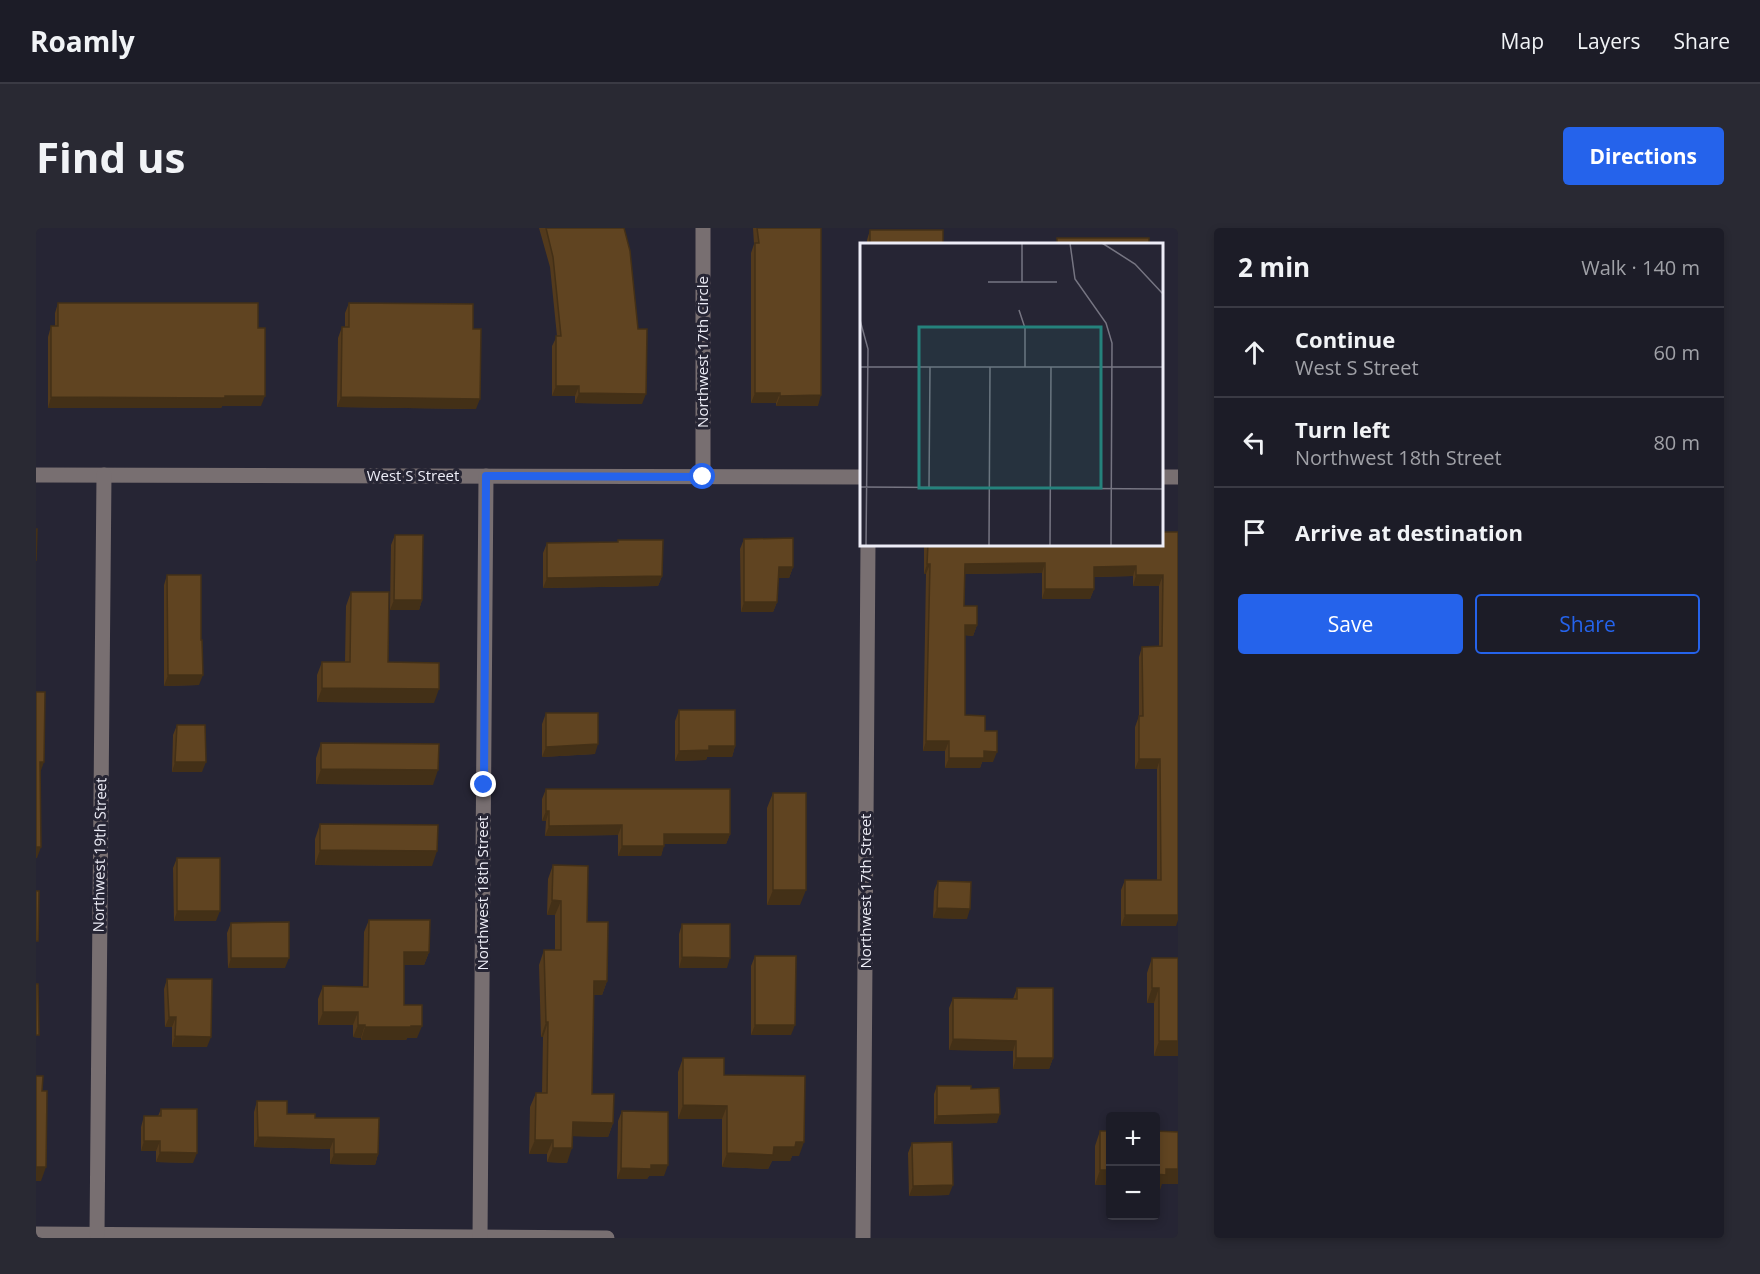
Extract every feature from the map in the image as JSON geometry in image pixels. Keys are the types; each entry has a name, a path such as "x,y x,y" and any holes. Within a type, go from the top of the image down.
{"street":[{"name":"Northwest 17th Circle","path":"703,228 703,477"},
{"name":"West S Street","path":"36,475 860,477"},
{"name":"Northwest 19th Street","path":"97,1234 104,475"},
{"name":"Northwest 18th Street","path":"480,1237 486,476"},
{"name":"Northwest 17th Street","path":"863,1238 868,546"},
{"path":"36,1234 607,1238"}],"building":[{"path":"546,228 624,228 630,251 638,329 647,329 646,394 579,393 579,386 556,386 556,336 561,336 553,257"},
{"path":"757,228 821,228 821,395 780,396 780,393 755,393 755,243 759,243"},
{"path":"870,230 943,230 943,243 870,243"},
{"path":"1057,238 1149,238 1149,243 1057,243"},
{"path":"58,303 258,303 258,328 265,328 265,396 225,396 225,398 51,397 51,326 58,326"},
{"path":"349,303 473,304 473,329 481,329 480,399 341,397 342,327 349,327"},
{"path":"1163,532 1178,532 1178,915 1125,915 1125,880 1161,880 1160,759 1139,759 1139,716 1143,716 1142,647 1162,646 1163,575 1136,575 1136,566 1094,567 1094,589 1045,589 1045,563 965,564 964,606 977,606 977,625 965,625 965,715 985,716 985,731 997,731 997,752 984,751 984,758 949,758 949,741 926,741 930,564 927,564 928,546 1163,546"},
{"path":"395,535 423,535 422,600 394,600"},
{"path":"793,538 793,567 779,567 777,602 744,602 744,539"},
{"path":"618,540 663,540 662,576 547,578 547,543 618,542"},
{"path":"167,575 201,575 203,675 168,675"},
{"path":"351,592 389,592 388,662 439,663 439,689 322,688 322,662 350,662"},
{"path":"36,692 45,692 44,762 40,762 41,847 36,847"},
{"path":"679,710 735,710 735,746 709,746 709,750 679,751"},
{"path":"546,713 598,713 598,744 546,747"},
{"path":"177,725 205,725 206,762 175,762"},
{"path":"321,743 439,744 438,770 321,769"},
{"path":"546,789 730,789 730,834 664,834 664,846 622,846 622,825 549,826"},
{"path":"773,793 806,793 806,890 773,890"},
{"path":"320,824 438,825 437,851 320,850"},
{"path":"177,858 220,858 220,911 177,911"},
{"path":"553,865 588,866 587,922 608,922 607,981 594,981 592,1094 614,1094 613,1123 573,1122 572,1148 553,1148 553,1140 535,1140 536,1093 547,1093 548,1022 546,1022 544,950 561,950 561,901 552,900"},
{"path":"938,881 971,882 970,909 937,908"},
{"path":"36,891 39,891 38,941 36,941"},
{"path":"369,920 430,920 429,952 404,952 404,1005 422,1005 422,1026 365,1027 365,1025 358,1025 358,1012 323,1012 323,986 368,987"},
{"path":"289,922 289,958 231,958 231,923"},
{"path":"682,924 730,924 730,958 682,957"},
{"path":"755,956 796,956 795,1025 755,1025"},
{"path":"1152,958 1178,958 1178,1041 1159,1041 1159,988 1152,988"},
{"path":"167,979 212,979 211,1037 175,1036 176,1017 169,1017"},
{"path":"36,984 38,984 39,1035 36,1035"},
{"path":"1017,988 1053,988 1053,1058 1016,1058 1016,1041 953,1039 953,998 1017,999"},
{"path":"683,1058 724,1058 724,1075 805,1076 804,1142 796,1142 795,1147 774,1147 773,1155 727,1153 727,1106 683,1105"},
{"path":"36,1076 43,1076 42,1091 47,1091 46,1167 36,1167"},
{"path":"937,1086 971,1086 971,1089 999,1088 1000,1114 937,1116"},
{"path":"257,1101 287,1101 287,1114 315,1114 315,1118 379,1118 378,1154 334,1154 334,1139 258,1137"},
{"path":"161,1109 197,1109 197,1153 160,1152 160,1141 144,1141 144,1116 161,1116"},
{"path":"622,1111 668,1112 668,1165 651,1165 651,1169 621,1168"},
{"path":"1100,1131 1106,1131 1106,1170 1100,1170"},
{"path":"1160,1131 1178,1132 1178,1169 1166,1169 1166,1175 1160,1174"},
{"path":"952,1142 953,1185 913,1186 912,1143"}],"route":[{"path":"484,785 486,476 703,477"}]}
